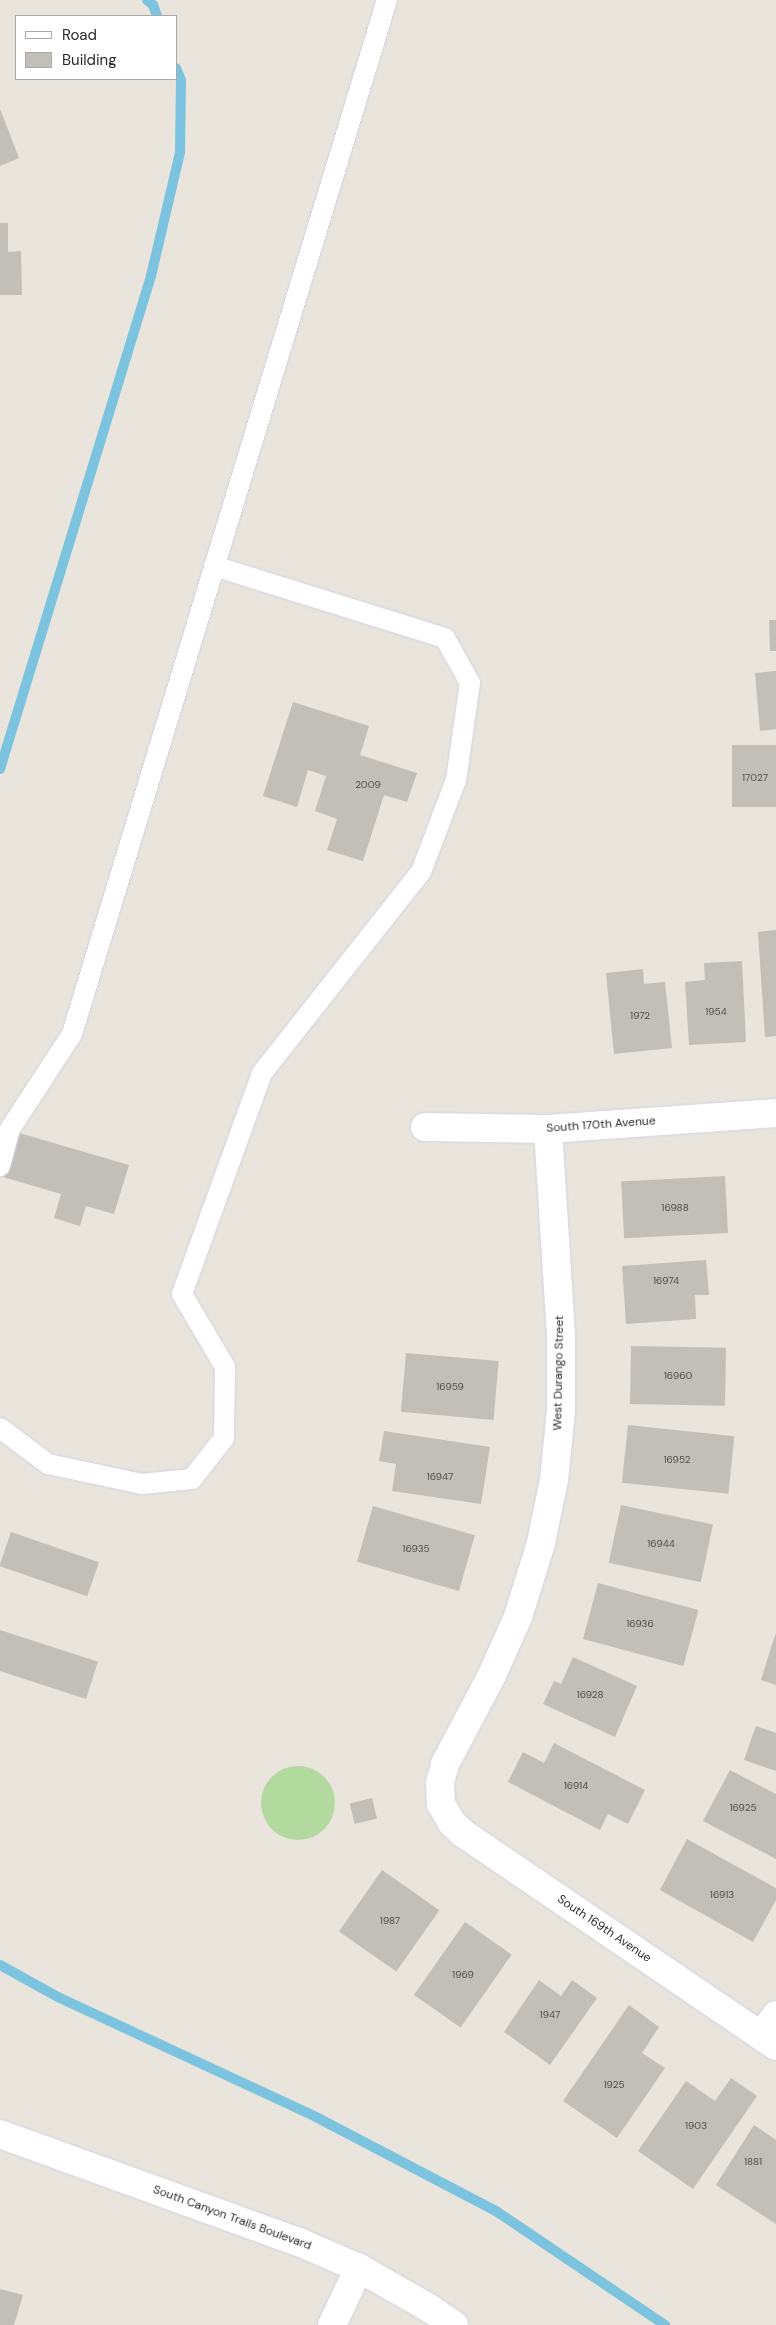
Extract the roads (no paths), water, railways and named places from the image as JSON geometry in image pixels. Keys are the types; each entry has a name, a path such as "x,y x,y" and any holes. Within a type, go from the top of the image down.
{"street":[{"name":"South 170th Avenue","path":"425,1127 548,1129 776,1113"},
{"name":"West Durango Street","path":"441,1804 440,1783 445,1764 491,1677 518,1617 541,1543 554,1480 561,1410 561,1336 548,1129"},
{"name":"South 169th Avenue","path":"441,1804 452,1823 464,1834 771,2032"},
{"name":"South Canyon Trails Boulevard","path":"0,2134 298,2242 359,2268 429,2308 454,2325"},
{"path":"332,2325 359,2268"}],"lane":[{"path":"0,1166 10,1129 72,1034 387,0"},
{"path":"0,1428 48,1464 142,1484 192,1479 224,1438 225,1367 182,1294 262,1073 421,872 456,780 470,683 445,638 214,566"}],"waterway":[{"path":"147,0 153,5 157,15"},
{"path":"0,769 151,276 180,152 181,80 178,73"},
{"path":"0,1965 60,1998 316,2117 496,2211 665,2325"}]}
